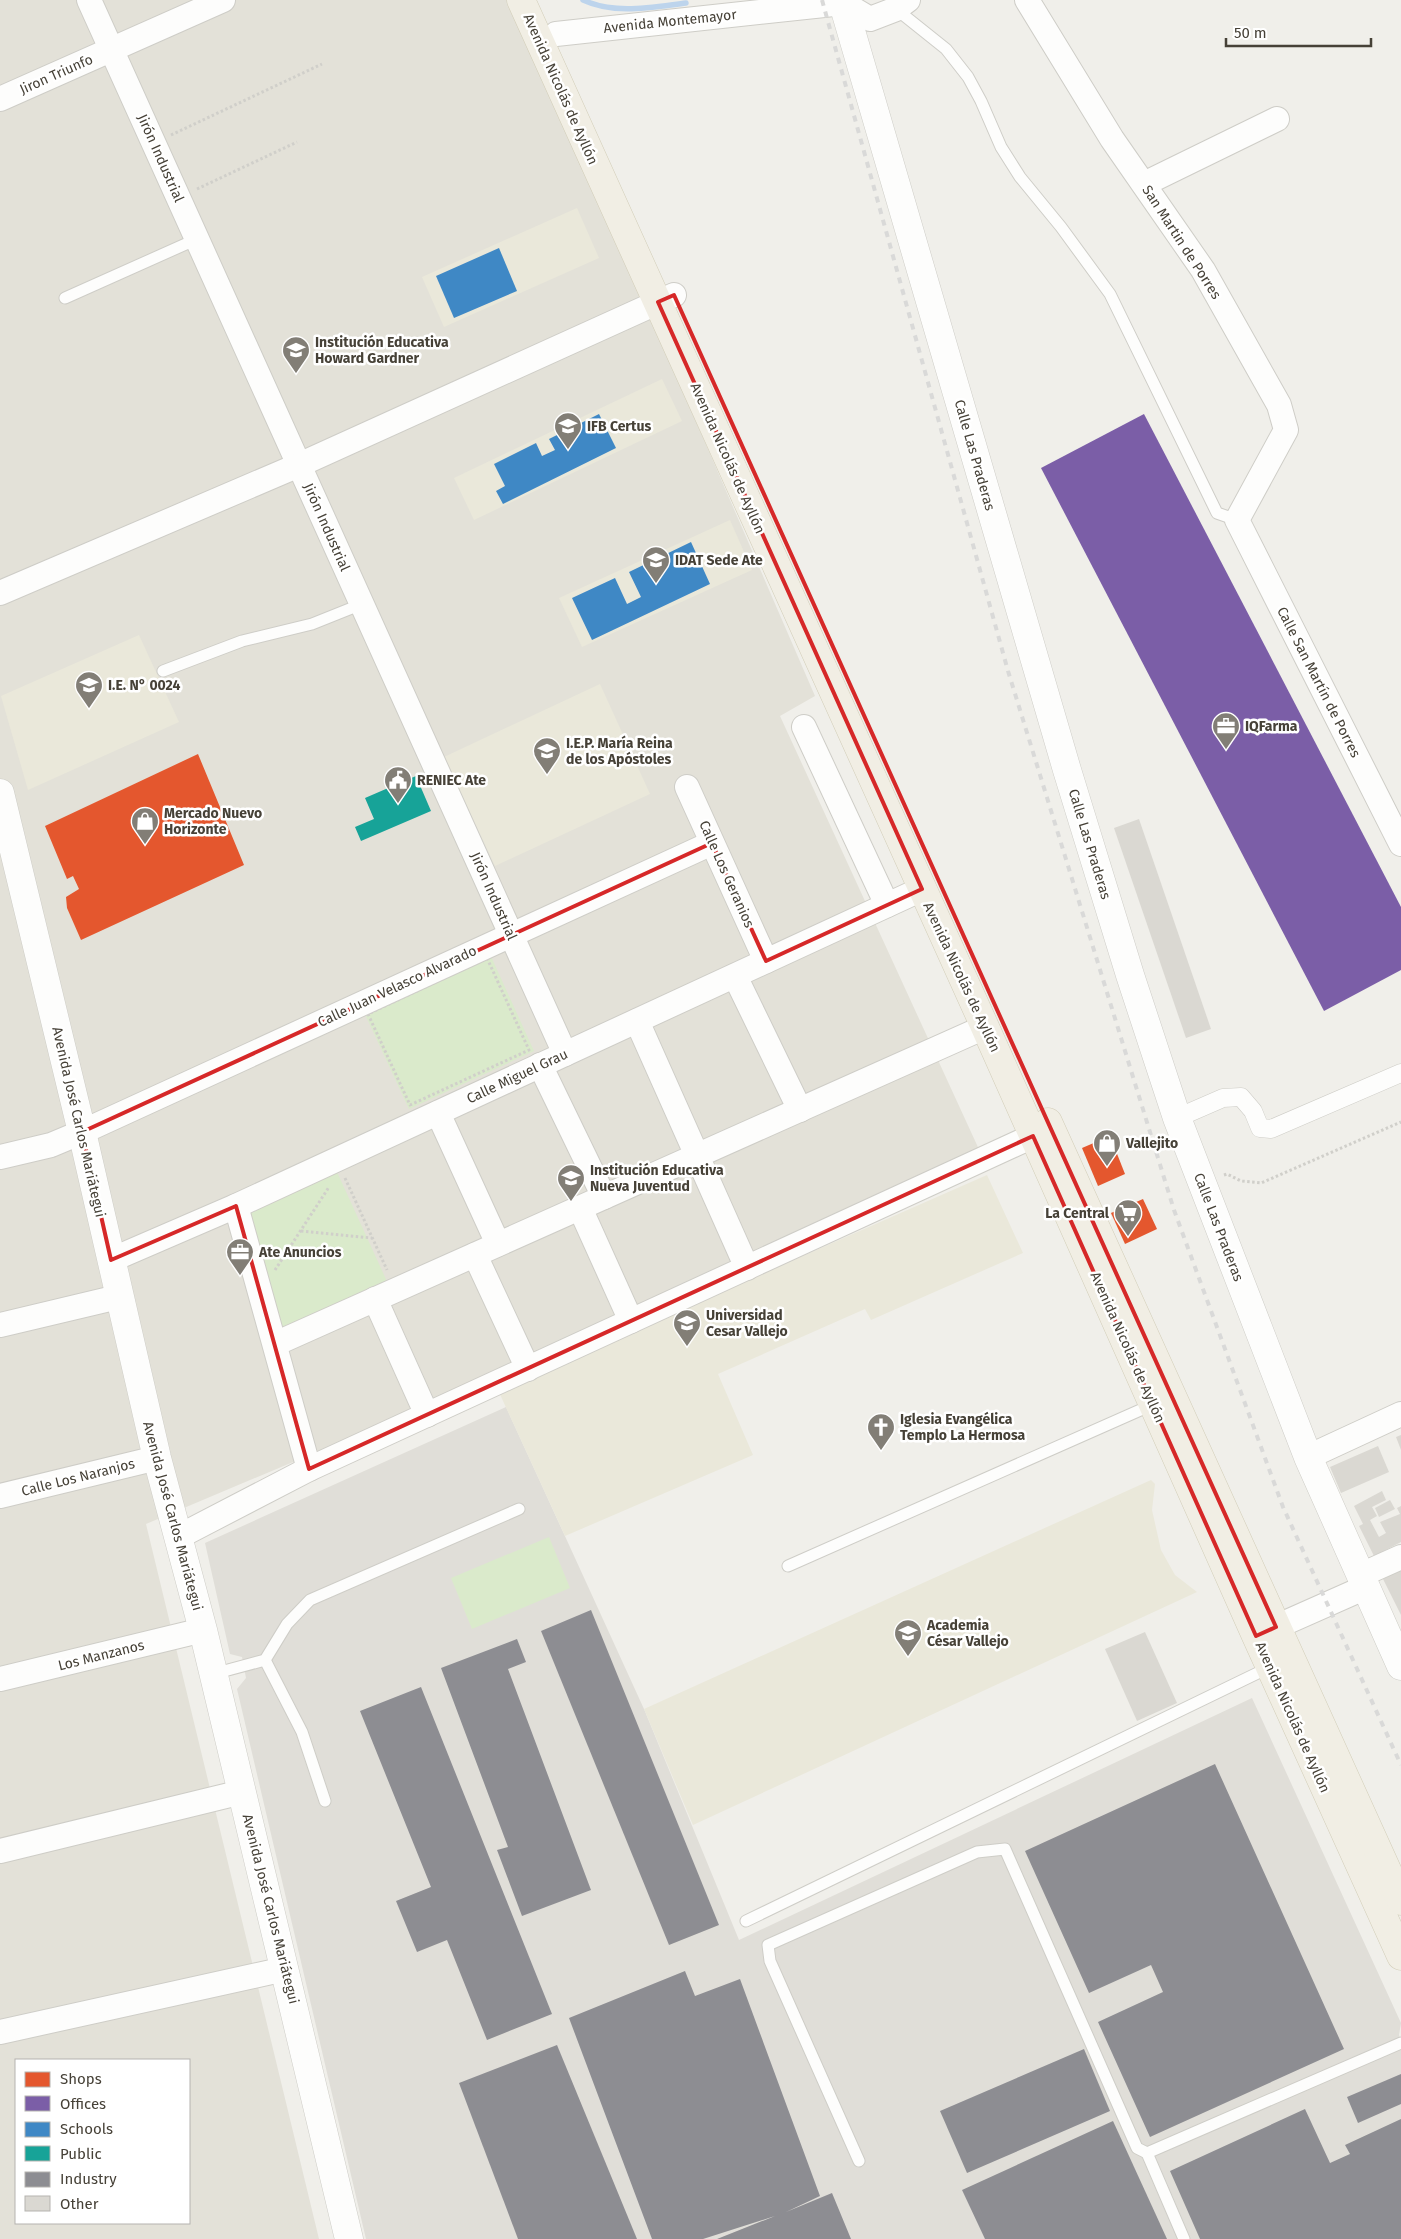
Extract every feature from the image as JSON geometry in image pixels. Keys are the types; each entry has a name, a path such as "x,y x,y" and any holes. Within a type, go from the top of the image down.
{"main road":[{"name":"Avenida Nicolás de Ayllón","path":"521,0 666,298 1266,1631 1270,1667 1401,1956"},
{"name":"Avenida Nicolás de Ayllón","path":"541,0 666,298 922,889 986,1027 1154,1404 1401,1902"}],"street":[{"name":"Jirón Industrial","path":"89,0 565,1054"},
{"name":"Jiron Triunfo","path":"0,99 223,0"},
{"name":"San Martin de Porres","path":"1027,0 1112,138 1204,270 1279,405 1286,430 1236,520"},
{"path":"842,1 870,19 902,5"},
{"name":"Avenida Montemayor","path":"556,34 707,8 842,1"},
{"name":"Calle Las Praderas","path":"842,1 1068,770 1130,975 1177,1118 1308,1457 1401,1666"},
{"path":"1144,184 1277,119"},
{"path":"0,593 299,464 666,298"},
{"name":"Calle San Martín de Porres","path":"1236,520 1401,844"},
{"path":"804,727 887,905"},
{"name":"Calle Los Geranios","path":"687,787 766,961"},
{"name":"Avenida José Carlos Mariátegui","path":"0,792 82,1132 118,1297 157,1458 203,1630 349,2239"},
{"name":"Calle Juan Velasco Alvarado","path":"0,1157 52,1145 82,1132 712,843"},
{"name":"Calle Miguel Grau","path":"111,1260 337,1160 922,889"},
{"path":"735,976 800,1110"},
{"path":"638,1021 747,1268"},
{"path":"275,1344 986,1027"},
{"path":"540,1065 604,1197"},
{"path":"1177,1118 1223,1098 1241,1097 1252,1111 1260,1128 1271,1129 1401,1073"},
{"path":"438,1113 498,1244"},
{"path":"178,1536 309,1469 1033,1136"},
{"path":"236,1206 309,1469"},
{"path":"580,1208 631,1321"},
{"path":"475,1255 528,1368"},
{"path":"386,1295 426,1415"},
{"path":"0,1325 118,1297"},
{"path":"1308,1457 1401,1414"},
{"name":"Calle Los Naranjos","path":"0,1496 157,1458"},
{"path":"1266,1631 1364,1581 1401,1557"},
{"name":"Los Manzanos","path":"0,1679 203,1630"},
{"path":"0,1852 242,1792"},
{"path":"0,2032 285,1969"}],"lane":[{"path":"902,5 946,49 968,77 1001,147 1020,177 1061,226 1110,294 1217,513 1236,520"},
{"path":"65,298 197,239"},
{"path":"163,671 242,641 312,624 362,604"},
{"path":"788,1566 1154,1404"},
{"path":"213,1674 265,1660 287,1624 310,1600 519,1509"},
{"path":"265,1660 302,1732 325,1801"},
{"path":"746,1921 1270,1667"},
{"path":"859,2161 770,1961 768,1946 977,1852 1005,1849 1137,2148 1147,2153 1184,2239"},
{"path":"1147,2153 1401,2044"}],"path":[{"path":"154,143 322,64"},
{"path":"178,197 297,142"},
{"path":"487,958 530,1050 410,1106 368,1014 487,958"},
{"path":"1202,1183 1227,1174 1241,1181 1261,1183 1401,1122"},
{"path":"337,1160 372,1238 386,1295"},
{"path":"270,1278 331,1184"},
{"path":"301,1231 372,1238"}],"highlighted area":[{"path":"674,295 1276,1627 1256,1636 1033,1136 309,1469 236,1206 111,1260 82,1132 712,843 766,961 922,889 658,302"}],"shaded area":[{"path":"0,0 511,0 567,124 815,696 780,716 988,1169 146,1524 319,2239 0,2239"},
{"path":"577,208 599,258 444,327 422,277"},
{"name":"IFB Certus","path":"662,379 682,421 474,520 454,478"},
{"name":"IDAT Sede Ate","path":"730,520 752,570 582,647 559,598"},
{"name":"I.E. N° 0024","path":"139,635 179,722 28,790 1,696"},
{"name":"I.E.P. María Reina de los Apóstoles","path":"600,684 650,794 495,866 444,757"},
{"name":"Universidad Cesar Vallejo","path":"987,1175 1023,1253 871,1320 865,1309 718,1374 753,1455 565,1536 498,1390"},
{"path":"506,1407 644,1709 739,1940 1252,1698 1401,2023 1399,2035 1401,2040 1401,2239 366,2239 237,1689 246,1678 242,1657 230,1654 205,1543"},
{"name":"Academia César Vallejo","path":"1151,1480 1155,1484 1152,1510 1161,1550 1175,1575 1197,1592 693,1825 644,1709"}],"green space":[{"path":"489,952 534,1051 409,1109 363,1010"},
{"path":"337,1172 390,1288 278,1338 241,1214"},
{"path":"549,1537 570,1588 472,1629 451,1578"}],"building: Shops":[{"name":"Mercado Nuevo Horizonte","path":"198,754 244,865 81,940 67,908 66,897 79,889 73,876 67,879 45,826"},
{"name":"Vallejito","path":"1110,1136 1125,1174 1098,1186 1082,1148"},
{"path":"1143,1199 1157,1229 1125,1244 1111,1213"}],"building: Offices":[{"path":"1144,414 1401,907 1401,970 1324,1011 1041,468"}],"building: Schools":[{"path":"499,248 517,291 454,318 436,276"},
{"path":"599,414 616,448 503,504 496,491 505,486 494,464 536,443 542,456 555,450 549,439"},
{"path":"691,542 710,584 592,640 572,598 615,578 627,604 641,597 629,572"}],"building: Public":[{"name":"RENIEC Ate","path":"416,776 431,811 361,841 355,827 374,819 365,798"}],"building: Industry":[{"path":"591,1610 719,1925 669,1945 541,1631"},
{"path":"517,1639 526,1662 508,1669 591,1890 522,1916 497,1850 508,1847 441,1668"},
{"path":"421,1687 552,2014 487,2040 447,1940 417,1952 396,1901 431,1887 360,1711"},
{"path":"1215,1764 1344,2049 1150,2137 1098,2022 1163,1992 1151,1965 1089,1993 1025,1851"},
{"path":"685,1971 695,1996 740,1979 820,2196 786,2212 832,2193 851,2239 717,2239 775,2216 703,2239 652,2239 569,2018"},
{"path":"557,2045 637,2239 518,2239 459,2083"},
{"path":"1084,2049 1110,2111 967,2173 940,2111"},
{"path":"1401,2074 1401,2104 1358,2123 1347,2097"},
{"path":"1305,2109 1330,2163 1350,2154 1345,2145 1401,2119 1401,2239 1200,2239 1170,2171"},
{"path":"1113,2121 1167,2239 985,2239 962,2190"}],"building: Other":[{"path":"1139,819 1211,1029 1186,1038 1114,828"},
{"path":"1401,1435 1401,1450 1396,1437"},
{"path":"1378,1446 1389,1472 1341,1493 1330,1467"},
{"path":"1382,1491 1386,1500 1372,1507 1377,1516 1370,1520 1379,1537 1386,1533 1380,1522 1400,1514 1397,1508 1401,1506 1401,1542 1374,1556 1359,1526 1363,1524 1354,1506"},
{"path":"1390,1500 1395,1509 1379,1517 1375,1508"},
{"path":"1401,1569 1401,1615 1383,1579"},
{"path":"1145,1632 1177,1703 1137,1721 1105,1649"}],"waterway":[{"path":"583,0 595,5 621,9 686,3"}],"railway":[{"path":"822,0 1008,671 1174,1210 1283,1507 1401,1765"}],"place":[{"name":"Institución Educativa Howard Gardner","path":"296,374"},
{"name":"IFB Certus","path":"568,450"},
{"name":"IDAT Sede Ate","path":"656,584"},
{"name":"I.E. N° 0024","path":"89,709"},
{"name":"IQFarma","path":"1226,750"},
{"name":"I.E.P. María Reina de los Apóstoles","path":"547,775"},
{"name":"RENIEC Ate","path":"398,804"},
{"name":"Mercado Nuevo Horizonte","path":"145,845"},
{"name":"Vallejito","path":"1107,1167"},
{"name":"Institución Educativa Nueva Juventud","path":"571,1202"},
{"name":"La Central","path":"1128,1237"},
{"name":"Ate Anuncios","path":"240,1276"},
{"name":"Universidad Cesar Vallejo","path":"687,1347"},
{"name":"Iglesia Evangélica Templo La Hermosa","path":"881,1451"},
{"name":"Academia César Vallejo","path":"908,1657"}]}
